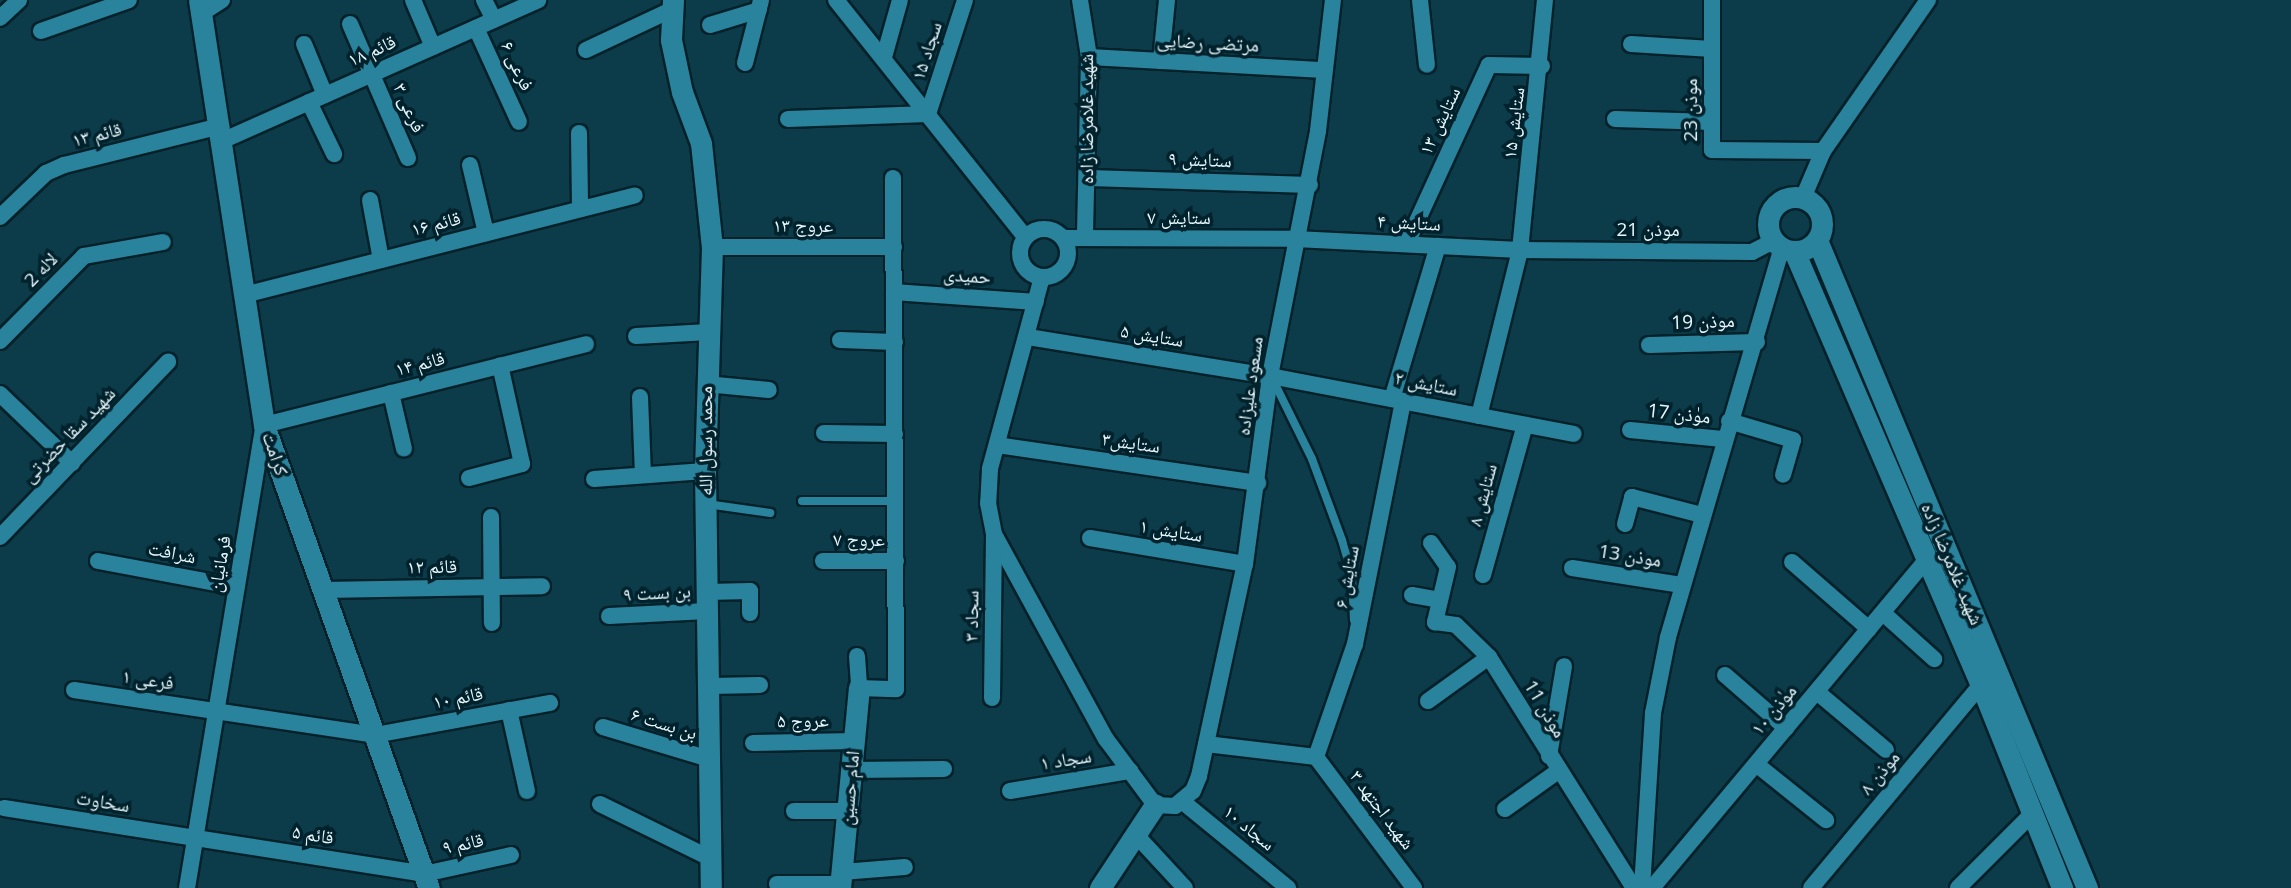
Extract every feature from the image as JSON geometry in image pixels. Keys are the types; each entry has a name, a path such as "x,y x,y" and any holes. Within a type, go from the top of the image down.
{"street":[{"path":"1,14 19,0"},
{"path":"41,32 129,0"},
{"path":"200,7 222,0"},
{"path":"413,0 433,47"},
{"path":"484,0 494,20"},
{"name":"قائم ۱۸","path":"223,133 309,102 538,0"},
{"path":"836,0 1025,237"},
{"path":"884,57 900,0"},
{"name":"سجاد ۱۵","path":"928,114 965,0"},
{"name":"شهید غلامرضا زاده","path":"1080,0 1089,57 1089,177 1084,238"},
{"path":"1161,61 1167,0"},
{"name":"مسعود علیزاده","path":"1183,802 1199,776 1245,564 1258,483 1270,376 1295,239 1310,184 1333,0"},
{"path":"1420,0 1427,65"},
{"name":"ستایش ۱۵","path":"1520,250 1542,66 1545,0"},
{"name":"موذن 23","path":"1713,0 1712,150 1823,151"},
{"path":"1803,198 1823,151 1928,0"},
{"path":"586,50 673,5"},
{"name":"محمد رسول الله","path":"673,5 671,40 682,92 701,143 712,247 705,471 712,760 711,888"},
{"path":"710,25 760,5"},
{"path":"746,63 760,5"},
{"name":"کرامت","path":"200,7 223,133 264,425 427,881"},
{"name":"فرعی ۳","path":"350,23 408,158"},
{"name":"فرعی ۶","path":"476,28 519,122"},
{"path":"304,44 324,95"},
{"path":"1631,44 1712,49"},
{"name":"مرتضی رضایی","path":"1089,57 1325,70"},
{"name":"ستایش ۱۳","path":"1407,243 1489,65 1542,66"},
{"path":"309,102 334,155"},
{"path":"788,119 928,114"},
{"path":"1615,119 1711,122"},
{"name":"قائم ۱۳","path":"0,217 46,173 64,165 223,133"},
{"path":"579,133 580,209"},
{"path":"470,165 486,233"},
{"name":"ستایش ۹","path":"1089,177 1310,184"},
{"path":"857,656 859,688 896,689 893,178"},
{"name":"قائم ۱۶","path":"247,294 635,195"},
{"path":"1642,888 1653,713 1682,585 1723,439 1757,342 1783,247 1770,214 1790,198 1803,198 1821,215 1817,240 1783,247"},
{"path":"370,200 381,260"},
{"path":"1045,228 1063,238 1068,248 1062,269 1042,277 1024,267 1020,246 1025,237 1045,228"},
{"name":"ستایش ۷","path":"1063,238 1295,239"},
{"name":"ستایش ۴","path":"1295,239 1520,250"},
{"name":"شهید غلامرضا زاده","path":"1817,240 2087,888"},
{"name":"لاله 2","path":"0,341 84,256 163,242"},
{"path":"1397,400 1438,246"},
{"name":"عروج ۱۳","path":"712,247 894,247"},
{"name":"شهید غلامرضا زاده","path":"1783,247 1927,559 1981,685 2062,888"},
{"name":"موذن 21","path":"1520,250 1752,252 1783,247"},
{"path":"1479,416 1520,250"},
{"path":"1042,277 988,483 994,534 1073,684 1130,771 1155,805 1166,808 1183,802"},
{"name":"حمیدی","path":"894,292 1036,302"},
{"path":"636,336 709,332"},
{"name":"ستایش ۵","path":"1028,337 1270,376"},
{"path":"840,340 895,342"},
{"name":"موذن 19","path":"1649,345 1757,342"},
{"name":"قائم ۱۴","path":"264,425 586,344"},
{"name":"شهید سقا حضرتی","path":"0,537 168,362"},
{"path":"469,478 522,464 500,365"},
{"name":"ستایش ۲","path":"1270,376 1573,434"},
{"path":"706,384 769,390"},
{"path":"391,393 404,449"},
{"path":"0,394 72,463"},
{"path":"640,397 643,475"},
{"name":"ستایش ۶","path":"1316,757 1356,644 1397,400"},
{"path":"1729,421 1793,440 1783,475"},
{"name":"فرمانیان","path":"187,888 264,425"},
{"name":"ستایش ۸","path":"1483,575 1524,425"},
{"name":"موٰذن 17","path":"1630,430 1723,439"},
{"path":"824,433 895,435"},
{"name":"ستایش۳","path":"997,445 1258,483"},
{"path":"594,478 705,471"},
{"path":"1625,524 1632,497 1702,515"},
{"path":"491,517 492,624"},
{"name":"سجاد ۳","path":"992,698 994,534"},
{"name":"ستایش ۱","path":"1090,538 1245,564"},
{"path":"1412,595 1440,600 1448,567 1431,543"},
{"name":"موٰذن ۱۰","path":"1652,888 1927,559"},
{"name":"شرافت","path":"98,561 237,587"},
{"name":"عروج ۷","path":"823,561 895,561"},
{"path":"1792,562 1869,629"},
{"name":"موذن 13","path":"1572,568 1682,585"},
{"name":"قائم ۱۲","path":"323,590 542,586"},
{"name":"بن بست ۹","path":"609,616 707,601 750,591 750,613"},
{"name":"موذن 11","path":"1440,600 1435,622 1456,625 1489,657 1558,771 1634,888"},
{"path":"1883,613 1934,659"},
{"path":"1428,701 1489,657"},
{"path":"1549,756 1564,666"},
{"path":"1725,675 1786,728"},
{"path":"710,686 760,685"},
{"name":"موذن ۸","path":"1811,888 1981,685"},
{"name":"امام حسین","path":"841,881 859,688"},
{"name":"فرعی ۱","path":"74,690 216,711"},
{"path":"1817,692 1886,750"},
{"name":"قائم ۱۰","path":"375,735 550,704"},
{"path":"509,710 527,791"},
{"path":"216,711 375,735"},
{"name":"بن بست ۶","path":"604,727 712,760"},
{"name":"عروج ۵","path":"753,743 854,741"},
{"path":"1206,744 1316,757"},
{"name":"شهید اجتهد ۳","path":"1316,757 1414,888"},
{"path":"1756,764 1826,820"},
{"path":"851,770 944,768"},
{"name":"سجاد ۱","path":"1010,791 1130,771"},
{"path":"1505,808 1558,771"},
{"name":"سجاد ۱۰","path":"1183,802 1288,888"},
{"path":"600,804 712,859"},
{"path":"1100,888 1155,805"},
{"name":"سخاوت","path":"4,808 195,838"},
{"path":"794,811 848,811"},
{"path":"1958,888 2032,814"},
{"path":"1136,835 1185,888"},
{"name":"قائم ۵","path":"195,838 427,881"},
{"name":"قائم ۹","path":"427,881 511,855"},
{"path":"777,884 841,881 905,867"}],"lane":[{"path":"1270,376 1312,459 1342,540 1352,575 1356,644"},
{"path":"802,501 895,501"},
{"path":"706,504 770,513"}]}
